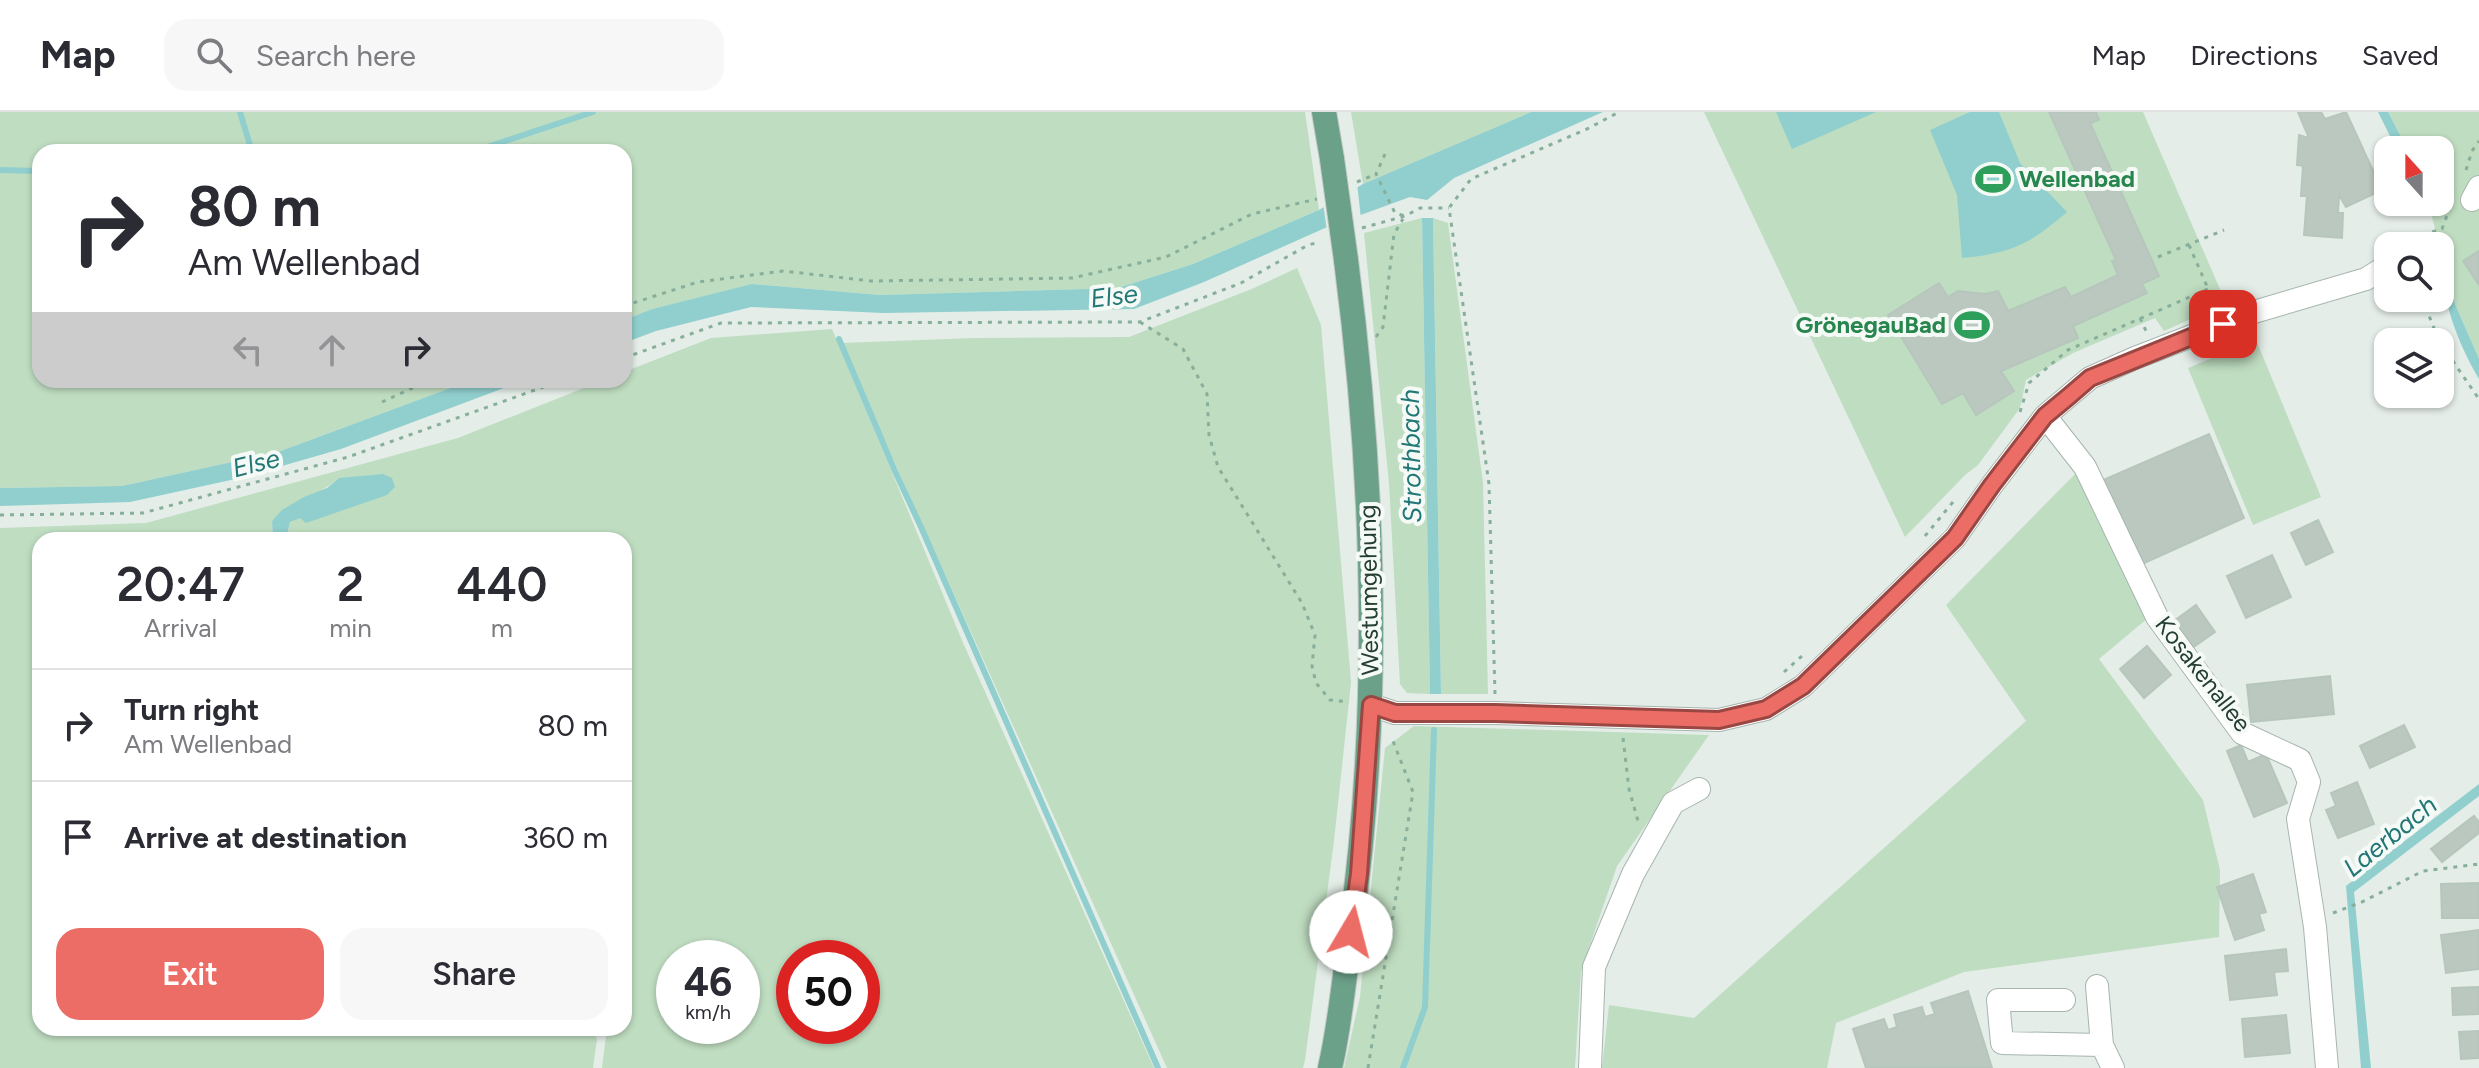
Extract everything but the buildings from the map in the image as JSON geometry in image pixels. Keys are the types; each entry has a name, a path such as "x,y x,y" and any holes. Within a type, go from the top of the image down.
{"main road":[{"name":"Westumgehung","path":"1324,112 1358,353 1367,455 1371,705 1359,874 1330,1068"}],"street":[{"path":"1371,705 1395,713 1719,720 1766,709 1803,686 1955,538 2045,416 2090,378 2223,324 2374,274"},
{"name":"Kosakenallee","path":"2045,416 2085,467 2157,617 2242,733 2300,760 2309,782 2298,819 2322,921 2327,1068"},
{"path":"1590,1068 1594,967 1633,874 1673,803 1699,789"},
{"path":"2097,986 2102,1045 2113,1068"},
{"path":"2064,1000 1998,1000 2002,1043 2102,1045"}],"path":[{"path":"1495,713 1489,484 1449,208 1471,179 1619,112"},
{"path":"1385,154 1377,176 1395,213 1405,216"},
{"path":"1351,185 1377,176"},
{"path":"632,303 698,282 783,271 871,281 1072,278 1166,257 1252,214 1326,195"},
{"path":"1351,232 1405,216 1420,208 1449,208"},
{"path":"1373,339 1383,327 1394,234 1405,216"},
{"path":"2432,232 2442,229"},
{"path":"2158,257 2224,230"},
{"path":"632,355 721,323 1140,322 1241,283 1308,245 1323,241"},
{"path":"2189,245 2223,324"},
{"path":"2015,419 2023,408 2029,383 2068,350 2208,289"},
{"path":"2428,312 2439,341 2479,399"},
{"path":"1140,322 1183,349 1207,394 1209,435 1218,467 1302,603 1315,635 1312,666 1316,683 1330,700 1371,705"},
{"path":"382,402 413,388"},
{"path":"0,515 143,513 348,457 541,388"},
{"path":"1922,540 1957,497"},
{"path":"1777,679 1812,646"},
{"path":"1368,1068 1413,792 1391,739 1395,713"},
{"path":"1620,717 1629,789 1647,850"},
{"path":"2322,921 2423,871 2479,864"}],"green space":[{"path":"0,112 1305,112 1319,210 1193,264 1118,288 880,295 753,284 632,317 632,144 32,144 32,388 450,388 278,452 122,486 0,488"},
{"path":"1351,112 1531,112 1363,184"},
{"name":"GrönegauBad","path":"1704,112 2143,112 2226,303 2164,331 2155,318 2073,353 2026,380 2020,408 1978,465 1905,537"},
{"path":"2388,112 2479,112 2479,359 2454,300 2454,232 2436,232 2432,216 2454,216 2454,136 2401,136"},
{"path":"1422,218 1430,694 1407,693 1400,684 1389,483 1364,233"},
{"path":"1433,218 1448,223 1483,483 1488,694 1441,694"},
{"path":"1297,268 1321,325 1351,682 1305,1060 1303,1068 1167,1068 841,343 1129,337"},
{"path":"832,329 964,645 1154,1068 602,1068 606,1036 632,1036 632,532 288,532 290,522 300,517 307,523 339,478 272,521 273,532 32,532 32,1036 595,1036 593,1068 0,1068 0,528 146,523 458,438 584,388 632,388 632,369 711,338"},
{"path":"2256,340 2321,497 2253,525 2188,368"},
{"path":"2075,474 2132,580 2148,618 2099,659 2203,800 2220,870 2219,937 1964,972 1836,1023 1827,1068 1602,1068 1609,1005 1694,1018 2026,721 1946,605"},
{"path":"1414,726 1709,735 1617,866 1581,971 1575,1068 1344,1068 1360,997 1385,748"}],"water":[{"name":"Else","path":"1531,112 1603,112 1454,178 1427,200 1410,197 1325,228 1204,282 1134,309 883,313 751,307 632,340 632,317 752,284 880,295 1118,288 1193,264 1319,210 1363,184"},
{"path":"1776,112 1876,112 1792,149"},
{"name":"Wellenbad","path":"1970,112 1999,112 2020,163 2067,212 2019,246 1962,258 1957,195 1930,130"},
{"path":"2378,112 2388,112 2401,136 2390,136"},
{"path":"1422,218 1433,218 1441,694 1430,694"},
{"path":"2454,300 2479,359 2479,379 2463,348 2449,312 2454,312"},
{"name":"Else","path":"450,388 504,388 341,449 240,478 130,502 0,506 0,488 122,486 278,452"},
{"path":"383,474 392,478 395,487 387,495 306,523 300,518 290,522 288,532 273,532 272,521 282,510 327,488 339,478"},
{"path":"2479,784 2479,796 2354,892 2371,1068 2361,1068 2346,886"}],"pier":[{"path":"1357,183 1361,219 1327,231 1323,203"}],"waterway":[{"path":"240,112 250,144"},
{"path":"496,144 593,112"},
{"path":"0,170 32,171"},
{"path":"839,339 1158,1068"},
{"name":"Strothbach","path":"1403,1068 1425,1007 1434,730"}],"place":[{"name":"Wellenbad","path":"1993,179"},
{"name":"GrönegauBad","path":"1972,325"}],"route":[{"path":"1351,932 1359,874 1371,705 1395,713 1719,720 1766,709 1803,686 1955,538 2045,416 2090,378 2223,324"}],"water label":[{"name":"Laerbach","path":"2390,836"}]}
